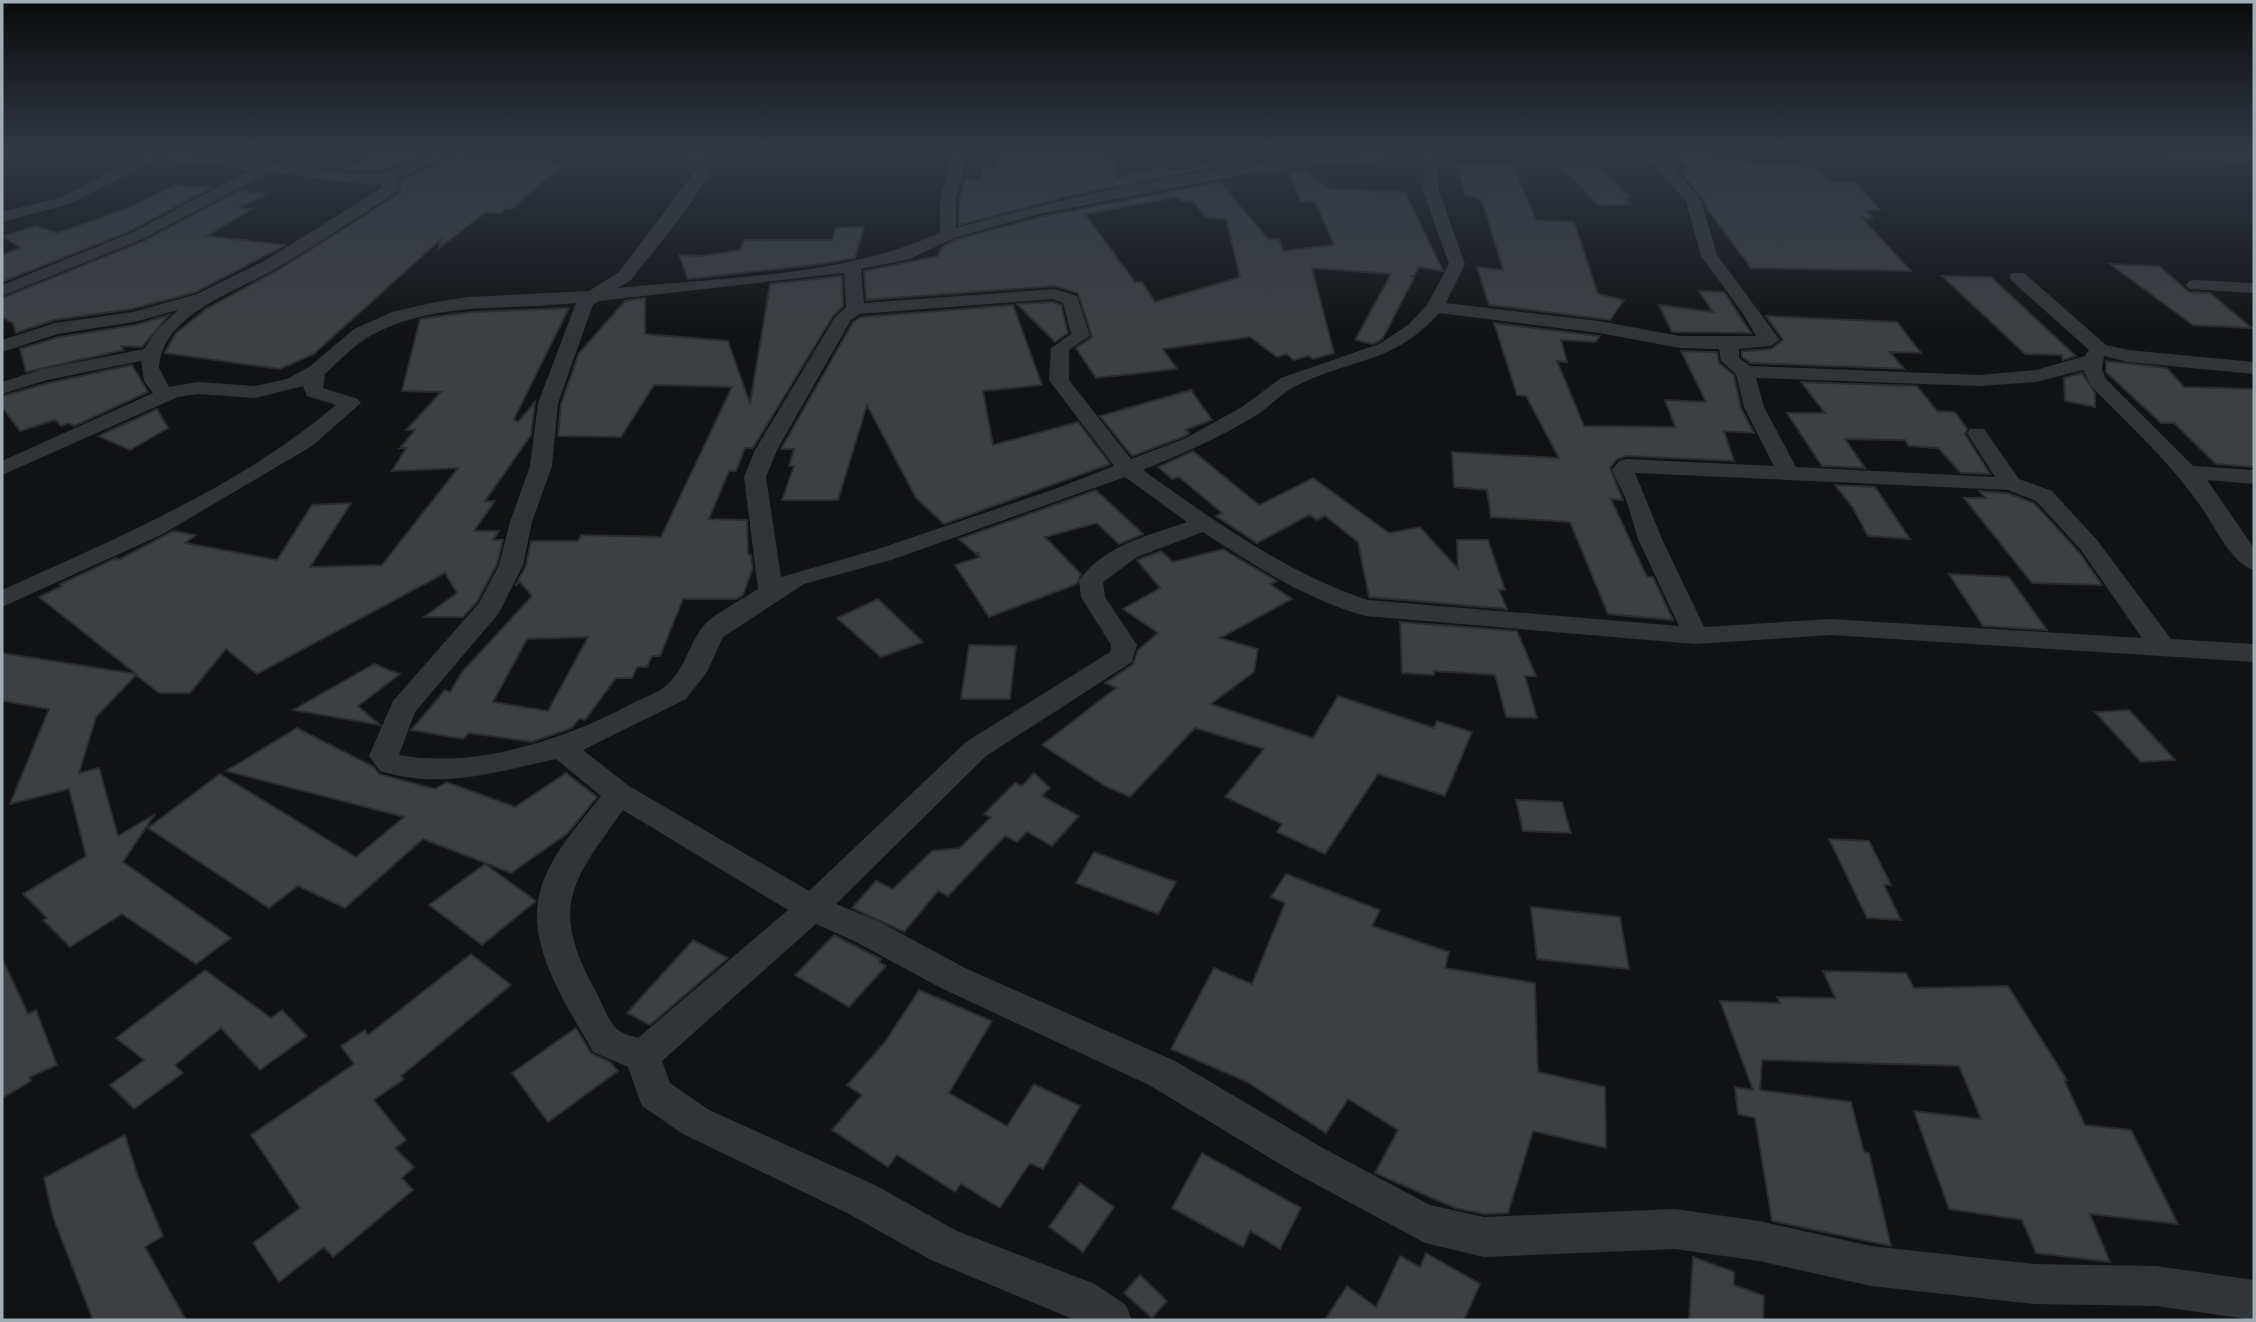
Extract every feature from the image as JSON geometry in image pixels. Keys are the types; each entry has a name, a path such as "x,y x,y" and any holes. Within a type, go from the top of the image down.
{"street":[{"path":"2,290 137,236 181,213"},
{"path":"2,346 55,329 134,317 203,298 270,265 354,213"},
{"path":"674,213 625,276 585,302 548,403 541,466 521,522 511,565 490,607 403,708 383,756 390,764 428,771 468,767 561,748 624,720 676,692 694,671 712,632 795,579 883,555 1191,443 1249,411 1288,382 1386,348 1415,329 1434,307 1457,264 1439,213"},
{"path":"948,213 948,235"},
{"path":"2,469 165,395 198,388 255,392 271,389 316,371 361,333 398,316 468,302 557,300 769,279 852,267 904,255 948,235 1027,213"},
{"path":"1434,307 1590,326 1697,344 1772,340 1761,331 1751,311 1709,256 1698,213"},
{"path":"852,267 855,309"},
{"path":"2018,277 2095,354"},
{"path":"2194,285 2254,288"},
{"path":"771,592 755,477 766,450 844,317 855,309 1055,294 1070,300 1081,336 1060,348 1059,380 1127,468 1205,523 1269,563 1336,598 1366,608 1696,636 1843,627 1941,631 2164,649 2254,653"},
{"path":"165,395 150,378 147,367 151,353 177,321 203,298"},
{"path":"1734,344 1727,352 1731,361 1745,372 1755,407 1788,473"},
{"path":"2,388 43,375 151,353"},
{"path":"1745,372 1809,372 1936,381 2012,380 2052,375 2095,354 2254,368"},
{"path":"2095,354 2093,374 2112,399 2187,472 2254,563"},
{"path":"2,599 153,530 305,442 351,402 314,392 312,380 316,371"},
{"path":"1976,433 2011,484"},
{"path":"1696,636 1650,539 1637,499 1623,470 1634,466 2011,484 2044,496 2089,545 2164,649"},
{"path":"2187,472 2254,477"},
{"path":"643,1056 812,908 976,749 1123,656 1124,645 1093,597 1091,581 1101,569 1118,557 1205,523"},
{"path":"561,748 619,794 812,908 866,931 953,978 1162,1073 1308,1160 1425,1223 1484,1237 1675,1229 1759,1241 1871,1266 2034,1284 2156,1286 2254,1301"},
{"path":"619,794 564,872 554,896 554,925 572,976 606,1041 643,1056"},
{"path":"643,1056 655,1094 696,1122 861,1199 945,1246 1080,1299 1111,1320"}],"building":[{"path":"115,213 164,213 130,231 2,282 2,255 20,248 3,236 36,226 57,233"},
{"path":"197,213 246,213 207,236 285,245 196,292 132,309 54,320 16,333 13,323 2,317 2,298 144,241"},
{"path":"370,213 485,213 439,248 441,239 314,354 280,369 165,353 175,334 206,309 278,270"},
{"path":"959,213 1006,213 959,225"},
{"path":"1062,213 1092,213 1085,214 1135,282 1142,282 1155,302 1240,277 1226,219 1205,217 1202,213 1246,213 1268,239 1279,239 1283,251 1334,245 1320,213 1415,213 1443,271 1419,267 1414,276 1410,276 1414,278 1383,338 1372,344 1355,340 1391,274 1312,268 1334,353 1313,359 1308,356 1294,360 1286,354 1277,357 1250,337 1163,349 1177,369 1096,378 1076,348 1092,337 1078,293 1055,286 866,300 864,271 938,256 942,247 955,240"},
{"path":"1486,213 1533,213 1536,220 1574,222 1598,294 1624,300 1610,320 1489,305 1477,267 1503,270"},
{"path":"1710,213 1867,213 1873,219 1862,218 1911,271 1751,268"},
{"path":"864,227 855,258 822,264 688,279 679,255 702,256 740,250 745,240 832,240 836,228"},
{"path":"2110,264 2159,266 2189,292 2210,293 2252,328 2193,325"},
{"path":"842,276 843,306 833,316 753,448 745,448 736,471 729,471 709,519 747,520 748,554 751,555 753,568 743,595 736,599 683,599 660,656 652,656 647,667 637,667 632,678 616,678 585,720 579,719 572,728 532,742 469,733 463,739 411,730 445,690 450,692 462,672 532,596 520,582 515,586 526,566 531,541 578,541 581,535 661,537 732,387 654,385 621,437 558,436 561,404 579,353 625,301 645,298 645,334 728,341 750,404 770,284","holes":["588,637 548,711 493,702 527,639"]},
{"path":"1942,276 1991,277 2076,356 2063,360 2062,355 2025,354"},
{"path":"1699,291 1724,292 1751,333 1672,332 1659,305 1713,312"},
{"path":"1053,302 1061,305 1068,333 1055,342 1017,304"},
{"path":"1013,305 1042,385 983,391 993,445 1078,422 1110,464 944,524 916,498 867,405 838,500 782,500 794,466 789,466 794,449 781,449 853,322 861,317"},
{"path":"569,308 514,419 518,422 535,402 531,435 485,501 495,501 474,531 499,531 493,540 503,540 497,564 477,602 463,617 424,617 457,593 445,573 257,674 226,649 190,693 159,693 136,675 96,717 79,773 99,768 118,836 155,814 123,862 231,938 196,964 122,914 70,947 43,920 47,918 23,894 86,856 69,789 10,804 49,709 2,701 2,653 136,674 39,597 62,586 60,584 116,558 118,560 173,531 196,535 185,543 277,560 312,505 351,503 310,567 382,565 458,468 392,471 406,448 400,448 415,430 406,430 441,392 402,391 420,319 471,312"},
{"path":"169,315 142,347 121,346 124,350 26,372 20,349 59,337 135,325"},
{"path":"1766,316 1897,322 1921,353 1890,352 1904,369 1751,363 1742,357 1742,351 1771,349 1783,340"},
{"path":"1494,323 1600,336 1595,342 1561,340 1567,362 1557,361 1584,426 1675,427 1665,400 1706,402 1681,351 1717,352 1719,363 1734,375 1741,408 1754,433 1724,431 1734,461 1627,456 1617,459 1610,468 1623,500 1611,499 1647,577 1653,577 1673,620 1608,614 1570,522 1491,517 1487,490 1454,487 1452,452 1559,458 1526,396 1517,395"},
{"path":"2106,361 2167,368 2184,387 2254,389 2254,467 2216,464 2174,423 2161,423 2106,372"},
{"path":"132,365 148,392 74,426 69,423 61,426 55,420 20,431 2,407 2,396"},
{"path":"2082,373 2095,393 2095,407 2065,401 2064,378"},
{"path":"1801,382 1917,386 1937,411 1955,412 1967,429 1965,434 1990,474 1961,473 1938,448 1909,446 1905,440 1845,439 1865,468 1822,466 1787,413 1825,413"},
{"path":"1191,390 1212,420 1185,430 1190,433 1183,437 1132,456 1100,416"},
{"path":"157,409 168,428 130,450 98,436"},
{"path":"1193,451 1259,505 1313,478 1389,533 1420,527 1458,569 1457,540 1488,540 1505,590 1499,590 1507,609 1369,597 1358,542 1325,516 1317,520 1309,515 1257,543 1216,516 1222,513 1179,477 1172,479 1158,467"},
{"path":"1835,485 1875,487 1910,539 1868,536 1853,508"},
{"path":"1096,490 1143,534 1119,544 1097,523 1045,537 1081,574 1077,584 989,617 955,565 980,557 976,554 980,553 975,553 959,539"},
{"path":"1979,491 2007,493 2034,503 2080,553 2102,585 2032,583 1964,498 1986,498"},
{"path":"1223,549 1277,581 1270,584 1292,599 1220,638 1258,649 1254,672 1211,704 1313,738 1338,696 1434,728 1437,721 1472,732 1445,796 1378,774 1325,854 1277,832 1282,824 1225,797 1264,749 1195,728 1130,797 1105,786 1042,745 1116,688 1105,683 1133,664 1138,650 1158,633 1123,609 1160,588 1137,560 1161,551 1173,562"},
{"path":"1949,574 2009,577 2047,630 1983,626"},
{"path":"878,599 923,642 881,657 837,618"},
{"path":"1400,622 1517,631 1536,676 1525,676 1537,718 1506,717 1495,675 1434,671 1434,675 1402,673"},
{"path":"969,645 1016,646 1010,699 961,699"},
{"path":"374,664 400,674 358,706 380,725 293,710"},
{"path":"2129,710 2175,760 2141,762 2095,712"},
{"path":"297,728 374,767 379,774 435,789 447,782 515,807 566,773 597,797 568,833 511,873 423,839 345,908 298,886 269,908 148,828 220,774 356,857 404,817 226,771"},
{"path":"1034,773 1050,788 1042,796 1079,816 1052,846 1027,832 1017,842 1005,836 948,896 938,891 904,932 852,908 876,881 893,889 932,851 960,848 991,817 984,814 1015,783 1022,786"},
{"path":"1516,800 1562,802 1571,833 1523,831"},
{"path":"1829,839 1869,841 1891,885 1884,885 1901,920 1867,918"},
{"path":"1094,852 1176,882 1158,914 1076,883"},
{"path":"485,864 536,901 482,945 429,905"},
{"path":"1286,874 1380,910 1372,926 1449,952 1445,968 1535,983 1538,1072 1605,1087 1606,1148 1533,1131 1508,1213 1484,1214 1455,1208 1375,1173 1398,1130 1348,1099 1326,1133 1247,1082 1171,1049 1214,968 1252,984 1285,903 1271,897"},
{"path":"1531,907 1620,917 1629,969 1537,959"},
{"path":"834,935 881,959 879,962 886,966 849,1007 795,975"},
{"path":"693,940 728,958 650,1025 627,1013"},
{"path":"471,954 511,985 401,1076 404,1079 374,1100 406,1140 395,1148 414,1167 402,1178 413,1190 333,1257 324,1247 279,1282 253,1243 300,1208 251,1135 354,1064 341,1046 365,1030 368,1035"},
{"path":"2,958 28,1014 36,1010 57,1065 30,1077 31,1081 2,1098"},
{"path":"205,970 271,1018 282,1010 307,1036 260,1070 221,1028 175,1065 183,1073 134,1109 110,1085 144,1060 116,1038"},
{"path":"1823,971 1906,973 1914,988 2008,986 2067,1080 2064,1080 2085,1125 2131,1130 2178,1224 2090,1214 2110,1262 2036,1253 2022,1220 1949,1209 1914,1111 1981,1119 1959,1066 1762,1060 1760,1090 1851,1102 1864,1152 1869,1153 1891,1246 1772,1221 1755,1118 1738,1114 1735,1087 1753,1090 1720,1001 1780,1003 1777,997 1835,998"},
{"path":"919,990 992,1021 949,1093 1007,1126 1034,1084 1080,1106 1043,1169 1030,1163 1000,1208 961,1184 955,1192 897,1155 888,1167 832,1130 862,1095 847,1085 885,1042"},
{"path":"576,1028 591,1053 610,1062 618,1071 548,1122 512,1073"},
{"path":"125,1135 137,1174 163,1236 145,1247 186,1320 93,1320 53,1217 44,1178"},
{"path":"1202,1153 1301,1208 1280,1249 1250,1231 1243,1247 1172,1208"},
{"path":"1080,1183 1114,1207 1083,1252 1049,1227"},
{"path":"1426,1253 1480,1284 1464,1320 1325,1320 1347,1286 1376,1307 1400,1256 1420,1267"},
{"path":"1693,1257 1734,1272 1734,1285 1764,1296 1763,1320 1689,1320"},
{"path":"1140,1275 1167,1301 1152,1318 1124,1293"}]}
